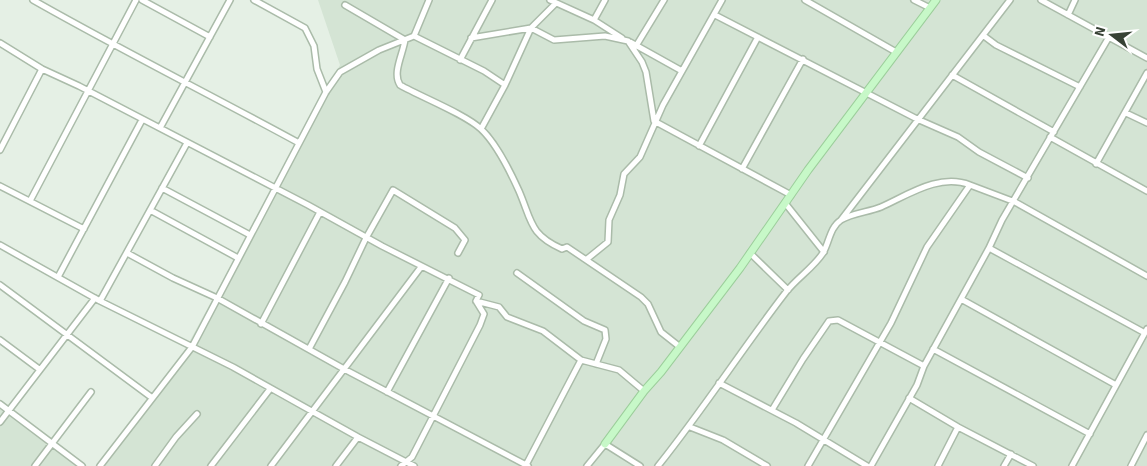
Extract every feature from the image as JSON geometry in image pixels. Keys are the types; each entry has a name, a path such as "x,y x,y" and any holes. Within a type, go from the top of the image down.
{"street":[{"path":"33,0 299,144"},
{"path":"30,201 136,0"},
{"path":"142,0 210,36"},
{"path":"160,128 230,0"},
{"path":"254,0 305,28 314,46 317,69 326,92"},
{"path":"100,466 192,347 326,92 340,72 379,50 414,36 429,0"},
{"path":"460,60 492,0"},
{"path":"550,0 594,20 682,71"},
{"path":"594,20 605,0"},
{"path":"636,46 664,0"},
{"path":"587,259 608,242 609,220 620,195 624,174 640,157 654,122 722,0"},
{"path":"805,0 896,52"},
{"path":"914,0 930,8"},
{"path":"587,466 680,347 936,0"},
{"path":"658,466 690,426 719,383 788,290 824,252 831,234 840,220 1010,0"},
{"path":"1041,0 1147,58"},
{"path":"1068,15 1076,0"},
{"path":"481,129 505,85 531,28 556,3"},
{"path":"345,5 405,40"},
{"path":"715,15 803,58 917,120 958,137 979,152 1028,178"},
{"path":"471,38 531,28 554,40 605,36 628,41 642,62 646,72 654,122"},
{"path":"414,36 484,71 505,85"},
{"path":"984,36 996,45 1080,87"},
{"path":"699,146 758,37"},
{"path":"719,383 772,410 822,441 869,466 909,398 924,366 989,248 1002,220 1015,202 1109,37"},
{"path":"405,40 396,79 400,85 481,129 498,152 519,192 524,208 544,240 562,250 567,247 641,297 648,304 661,332 680,347"},
{"path":"0,52 2,44 42,69 160,128 366,238 449,278 479,295 476,301"},
{"path":"742,169 803,58"},
{"path":"0,150 42,69"},
{"path":"1096,164 1147,73"},
{"path":"952,75 1052,135 1096,164 1147,191"},
{"path":"1126,112 1147,123"},
{"path":"58,277 142,120"},
{"path":"654,122 791,195"},
{"path":"0,422 65,335 98,299 127,253 187,143"},
{"path":"840,220 944,181 959,181 1015,202 1147,276"},
{"path":"808,466 880,342 927,247 970,185"},
{"path":"0,186 84,229"},
{"path":"162,188 250,235"},
{"path":"309,349 342,290 366,238 393,190 455,228 465,240 458,253"},
{"path":"785,203 824,252"},
{"path":"150,210 238,258"},
{"path":"261,324 320,212"},
{"path":"0,245 98,299 233,367 404,464 414,466"},
{"path":"989,248 1146,331 1072,466"},
{"path":"127,253 173,278 217,298 344,369 527,465 581,360"},
{"path":"750,253 788,290"},
{"path":"271,466 421,266"},
{"path":"517,273 584,321 605,330 606,339 596,364"},
{"path":"387,392 449,278"},
{"path":"0,285 151,398"},
{"path":"961,299 1116,385"},
{"path":"476,301 499,307 507,317 543,331 581,360 619,370 644,391"},
{"path":"404,464 412,457 434,416 484,314 476,301"},
{"path":"772,410 829,321 838,320 924,366"},
{"path":"0,340 39,370"},
{"path":"934,349 1090,434"},
{"path":"211,466 270,389"},
{"path":"35,466 91,392"},
{"path":"909,398 958,427 1033,466"},
{"path":"0,404 82,466"},
{"path":"155,466 176,437 197,414"},
{"path":"690,426 723,440 767,466"},
{"path":"938,466 958,427"},
{"path":"1131,466 1147,435"},
{"path":"336,466 358,438"},
{"path":"605,444 640,466"},
{"path":"1004,466 1011,454"}],"shaded area":[{"path":"318,0 1147,0 1147,466 102,466 180,359 340,65"},
{"path":"0,403 86,466 0,466"}]}
